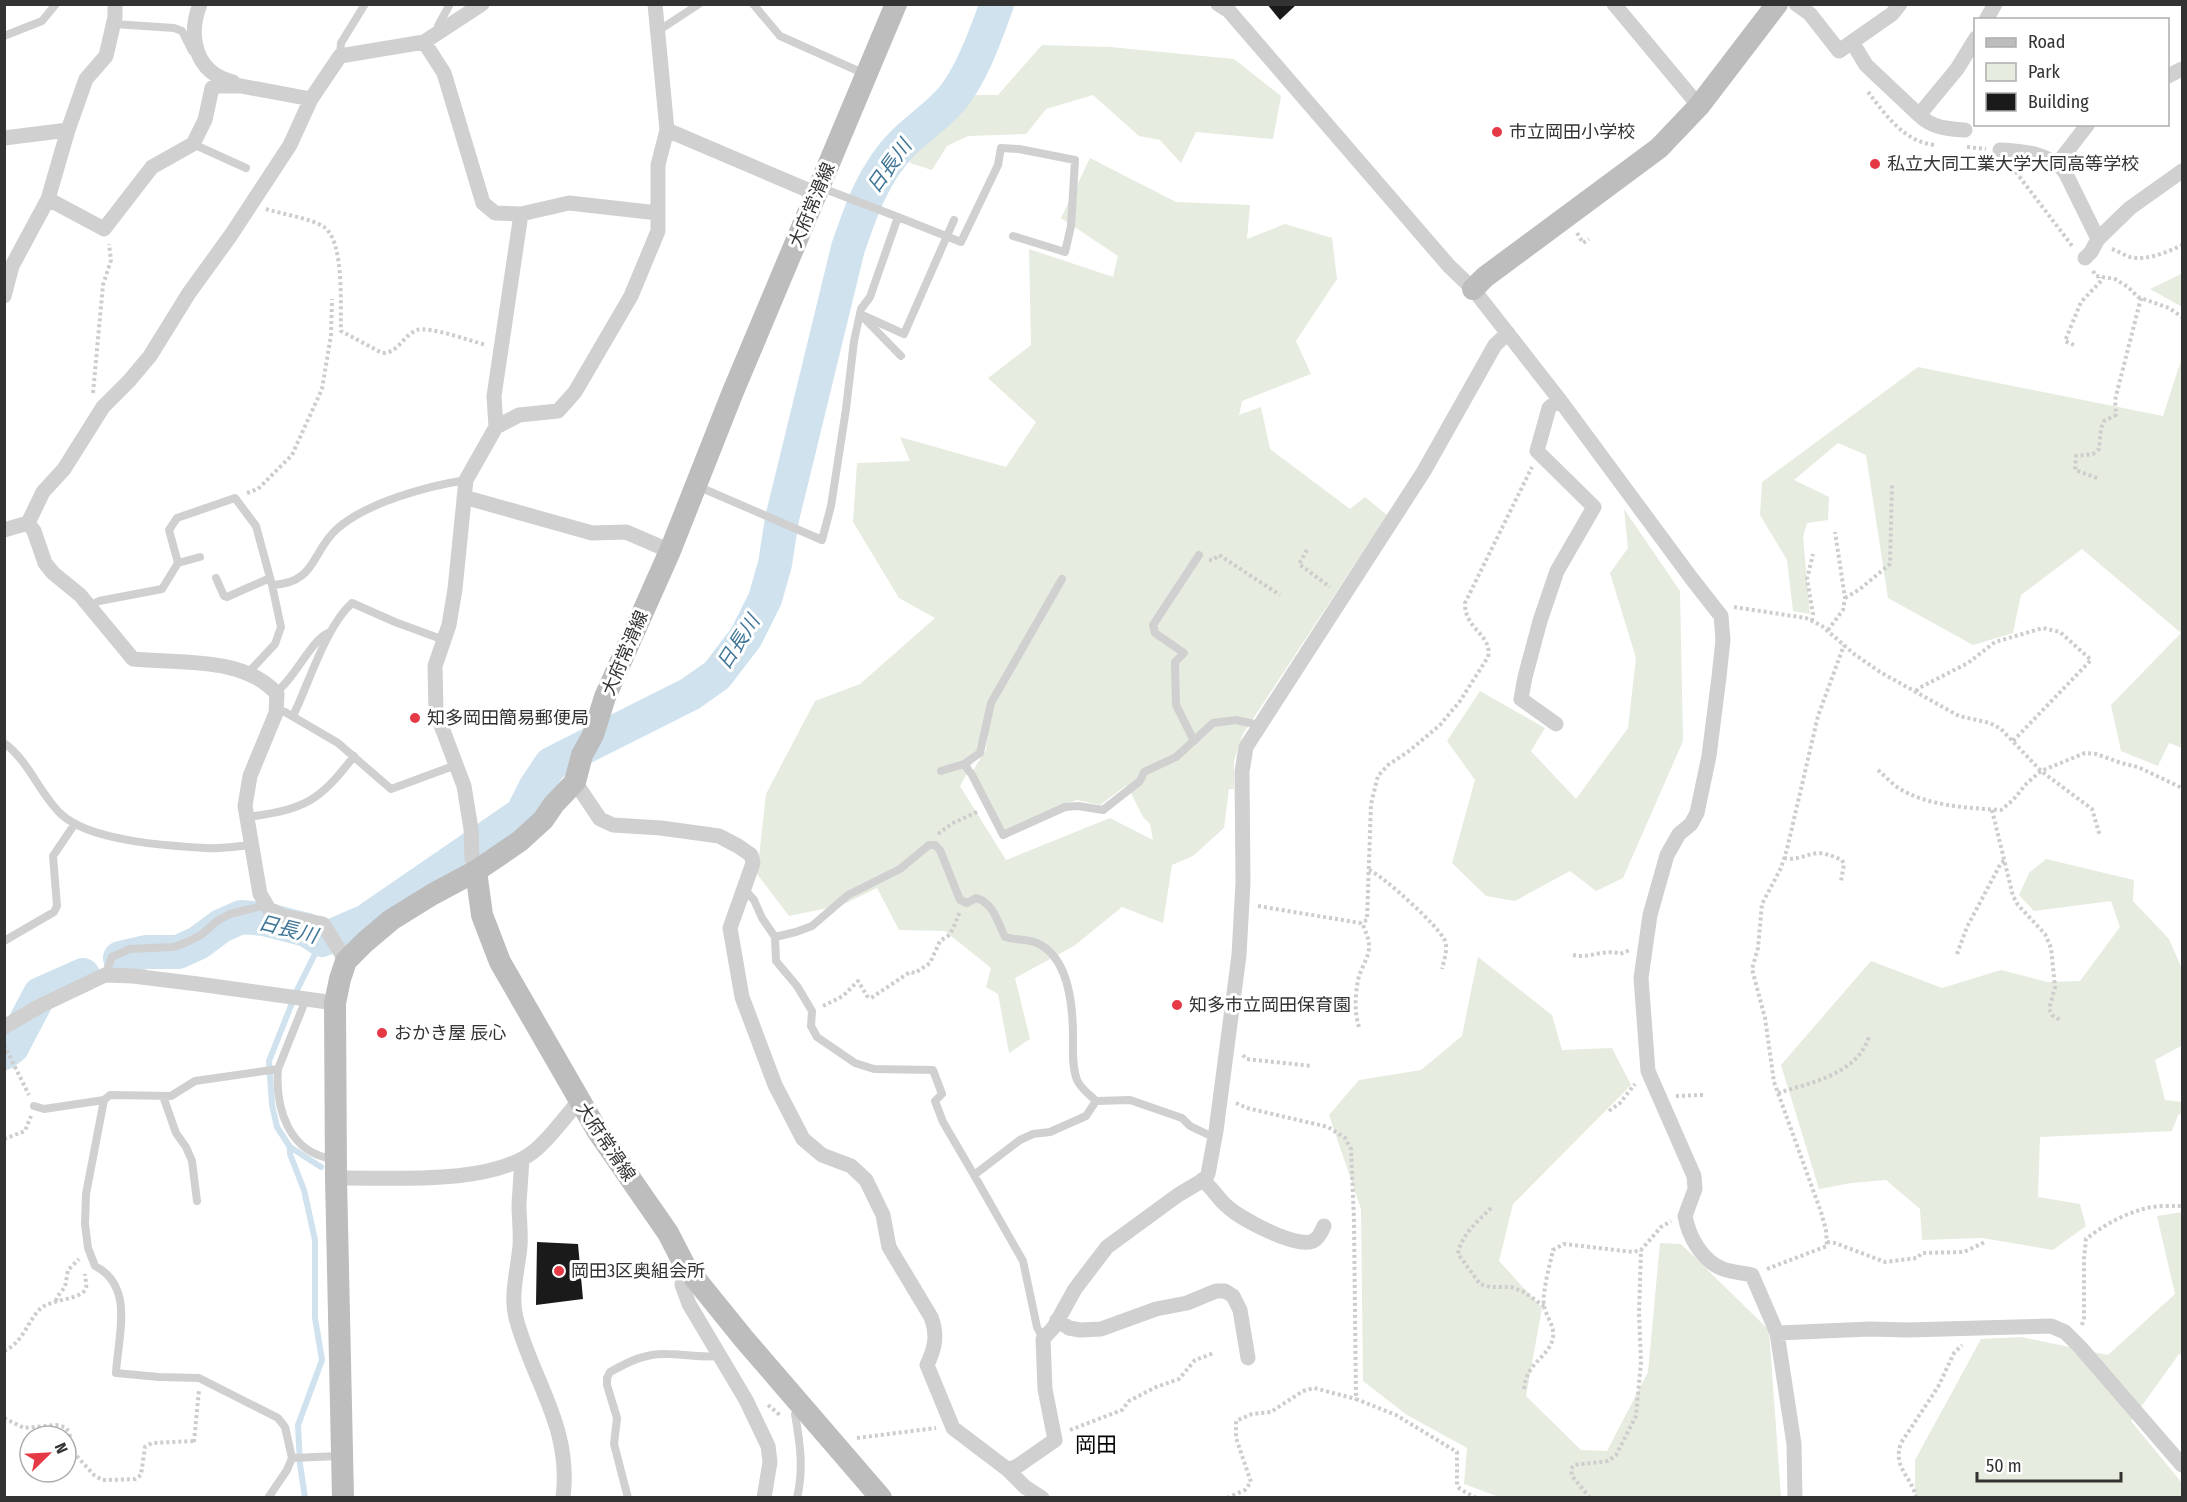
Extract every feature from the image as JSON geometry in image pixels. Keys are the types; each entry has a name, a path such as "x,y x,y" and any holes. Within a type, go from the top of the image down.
{"main road":[{"name":"大府常滑線","path":"881,1497 685,1266 668,1233 598,1132 500,962 482,915 474,864 520,841 543,820 554,804 575,782 582,755 593,735 605,697 670,551 896,4"},
{"path":"1473,289 1485,277 1659,148 1700,106 1777,4"},
{"path":"343,1497 335,1003 340,979 341,952 365,942 391,920 433,894 474,864"}],"street":[{"path":"4,296 12,266 48,199 68,130 86,80 106,56 114,24 115,4"},
{"path":"200,4 195,16 196,47 208,72 220,79 242,86 311,99"},
{"path":"4,530 28,523 43,492 64,469 103,407 150,356 189,292 290,145 311,99 340,56 424,42 482,4"},
{"path":"474,864 464,786 436,712 435,666 449,625 455,589 466,480 496,427 519,415 558,411 575,392 631,296 658,231 658,165 667,130 655,4"},
{"path":"1218,4 1229,11 1449,266 1473,289 1559,399 1721,616 1723,640 1709,756 1697,813 1691,824 1679,834 1667,855 1650,915 1641,978 1649,1073 1694,1176 1695,1189 1685,1216 1705,1258 1723,1269 1752,1275 1777,1333 1794,1444 1795,1497"},
{"path":"1614,4 1700,106"},
{"path":"1796,4 1810,14 1839,51 1892,14 1900,4"},
{"path":"1987,18 1995,4"},
{"path":"1919,115 1957,69 1974,41"},
{"path":"424,42 444,73 483,203 495,213 521,214 569,203 658,213"},
{"path":"1852,42 1866,66 1919,115 1934,125 1965,130"},
{"path":"48,199 104,229 152,167 193,144 205,120 212,88 242,86"},
{"path":"2058,163 2086,126"},
{"path":"4,138 68,130"},
{"path":"667,130 818,191"},
{"path":"2000,150 2026,152 2058,163 2065,172 2096,242"},
{"path":"2085,258 2096,242 2130,208 2182,171"},
{"path":"496,427 494,396 521,214"},
{"path":"1007,1469 1016,1467 1055,1440 1045,1389 1043,1339 1058,1320 1075,1289 1107,1246 1208,1174 1215,1138 1239,955 1242,903 1242,772 1246,747 1424,471 1495,345 1508,333"},
{"path":"1556,724 1521,699 1525,677 1557,571 1594,507 1537,451 1549,408 1559,399"},
{"path":"464,497 592,533 626,532 670,551"},
{"path":"28,523 34,531 45,563 53,573 80,595 133,659 201,663 248,673 267,683 276,692 276,709 250,776 245,806 260,894 269,909 284,916 323,924 341,952"},
{"path":"575,782 600,819 613,825 661,828 719,836 751,855 753,863 730,928 742,997 775,1085 803,1138 822,1155 851,1166 861,1173 875,1195 883,1215 889,1247 931,1317 935,1328 934,1348 927,1365 952,1428 1007,1469 1025,1487 1042,1497"},
{"path":"4,1027 40,1006 105,975 176,981 335,1003"},
{"path":"336,1169 461,1176 492,1171 522,1159 534,1151 579,1101"},
{"path":"522,1159 519,1204 520,1243 514,1300 516,1317 549,1400 558,1431 565,1465 563,1497"},
{"path":"1202,1180 1210,1186 1226,1206 1240,1216 1279,1235 1304,1243 1314,1240 1324,1226"},
{"path":"685,1266 682,1285 688,1304 746,1400 768,1446 770,1462 764,1497"},
{"path":"1058,1320 1069,1328 1101,1329 1156,1309 1187,1303 1216,1291 1225,1291 1233,1296 1240,1310 1248,1358"},
{"path":"1777,1333 2051,1326 2065,1332 2070,1337 2182,1465"}],"lane":[{"path":"4,36 42,21 56,4"},
{"path":"340,56 340,43 365,4"},
{"path":"440,32 438,26 450,4"},
{"path":"657,27 664,27 699,4"},
{"path":"753,4 780,36 867,75"},
{"path":"114,24 174,28 182,31 196,60 201,61"},
{"path":"193,144 246,168"},
{"path":"818,191 898,217 946,238 961,242 998,165 1001,148 1075,160 1071,226 1065,252 1013,236"},
{"path":"696,485 822,540 831,506 854,340 860,314 870,297 898,217"},
{"path":"860,314 904,334 954,220"},
{"path":"860,314 901,356"},
{"path":"216,578 224,596 227,597 271,581 284,584 297,580 312,567 336,529 348,521 412,491 466,480"},
{"path":"178,563 169,530 177,518 235,498 256,526 271,581 280,627 275,644 248,673"},
{"path":"1194,741 1176,705 1175,662 1184,654 1155,633 1153,625 1199,555"},
{"path":"89,606 99,601 162,590 178,563 200,557"},
{"path":"941,771 964,764 980,753 991,704 1062,579"},
{"path":"293,716 330,632 342,612 352,603 444,640"},
{"path":"276,692 284,687 319,640 330,632"},
{"path":"276,709 293,716 338,743 391,789 456,765"},
{"path":"964,764 1003,835 1065,807 1078,806 1103,810 1140,781 1144,772 1176,757 1213,723 1236,720 1259,725"},
{"path":"4,742 22,760 48,801 74,825 114,839 208,848 253,845"},
{"path":"248,817 284,811 300,806 318,796 332,785 354,756"},
{"path":"4,941 54,912 57,906 53,856 74,825"},
{"path":"775,937 796,933 812,926 848,895 900,868 928,845 935,845 940,850 960,900 967,903 976,898 984,900 993,911 1005,937 1032,940 1052,953 1068,986 1073,1021 1073,1065 1076,1078 1082,1088 1096,1101 1130,1100 1182,1118 1190,1126 1215,1138"},
{"path":"744,889 754,900 762,918 775,937 776,961 797,986 812,1011 811,1026 817,1037 855,1062 874,1069 933,1070 942,1094 935,1101 943,1122 1023,1261 1037,1327 1043,1339"},
{"path":"105,975 112,957 130,949 173,947 201,935 217,921 230,914 266,905"},
{"path":"306,999 278,1069 277,1084 281,1109 286,1125 294,1138 305,1148 325,1158 336,1169"},
{"path":"34,1106 44,1109 104,1100 110,1095 171,1096 195,1081 278,1069"},
{"path":"163,1096 176,1133 192,1161 197,1201"},
{"path":"104,1100 86,1194 85,1224 92,1260 95,1266 104,1270 113,1280 119,1293 122,1308 116,1373 199,1378 278,1418 285,1427 291,1458 287,1470 268,1497"},
{"path":"974,1175 1020,1140 1033,1134 1050,1132 1086,1116 1096,1101"},
{"path":"628,1497 614,1444 617,1418 607,1385 610,1372 645,1356 666,1353 718,1356"},
{"path":"797,1497 802,1476 795,1414 800,1404"},
{"path":"291,1458 342,1456"}],"path":[{"path":"1867,91 1887,117 1904,133 1916,141 1942,145"},
{"path":"1965,147 2000,150 2070,244 2085,258 2096,276 2115,279 2141,298 2169,308 2182,317"},
{"path":"252,201 286,216 314,222 331,233 336,244 338,258 340,332 382,353 389,353 396,349 417,330 428,329 501,349"},
{"path":"92,399 103,285 111,260 111,248 104,229"},
{"path":"1575,230 1583,243 1589,239"},
{"path":"2096,242 2130,257 2144,257 2182,245"},
{"path":"2074,345 2065,341 2081,302 2101,281 2101,277"},
{"path":"2097,478 2076,470 2076,456 2093,454 2099,449 2104,421 2116,415 2115,400 2141,298"},
{"path":"235,498 258,489 292,455 322,389 331,334 332,299"},
{"path":"1242,903 1362,922 1367,920 1371,804 1378,776 1388,765 1440,725 1460,701 1488,657 1490,650 1470,623 1465,613 1465,603 1540,454"},
{"path":"1845,598 1860,590 1890,564 1892,484"},
{"path":"1828,630 1843,610 1845,598 1835,532"},
{"path":"1306,550 1299,564 1314,576"},
{"path":"1199,555 1208,560 1213,560 1219,555 1280,595"},
{"path":"1812,621 1813,614 1806,579 1813,555"},
{"path":"1716,610 1733,607 1806,618 1828,630 1880,672 1959,716 1990,723 2001,729 2041,771 2092,809 2100,836"},
{"path":"1916,692 1919,688 1968,663 1995,642 2043,628 2060,632 2091,660 2013,741"},
{"path":"1752,1275 1827,1246 1821,1212 1774,1082 1765,1018 1752,969 1758,948 1762,904 1785,858 1818,716 1844,645"},
{"path":"1878,771 1898,788 1912,795 1937,803 1992,810 2001,810 2041,771 2085,753 2097,754 2121,764 2138,767 2182,788"},
{"path":"932,845 938,834 953,823 988,807"},
{"path":"1992,810 2013,896 2018,905 2045,933 2051,948 2055,987 2049,1009 2052,1015 2062,1021"},
{"path":"1785,858 1801,858 1819,853 1842,860 1844,864 1841,881"},
{"path":"1957,954 1979,903 2001,863 2006,860"},
{"path":"1369,870 1402,896 1445,940 1446,949 1442,969"},
{"path":"812,1011 843,996 858,981 867,996 871,998 910,972 915,973 930,963 940,941 953,929 964,902"},
{"path":"1359,1027 1355,1013 1357,991 1359,976 1369,951 1362,922"},
{"path":"1573,955 1583,957 1613,951 1620,954 1640,945 1645,946"},
{"path":"1229,1029 1235,1030 1238,1035 1243,1056 1246,1059 1312,1066"},
{"path":"1778,1093 1840,1071 1855,1061 1865,1049 1869,1037"},
{"path":"4,1045 34,1106 25,1131 4,1139"},
{"path":"1609,1112 1620,1103 1642,1076 1649,1073"},
{"path":"1660,1099 1666,1096 1703,1095"},
{"path":"1232,1101 1246,1108 1328,1126 1345,1138 1351,1149 1356,1399"},
{"path":"2070,1337 2079,1331 2084,1318 2086,1239 2094,1232 2139,1210 2182,1206"},
{"path":"1491,1208 1465,1236 1458,1254 1480,1284 1490,1287 1511,1287 1524,1292 1544,1306"},
{"path":"1524,1389 1524,1376 1550,1346 1554,1336 1544,1306 1553,1250 1564,1244 1633,1252 1641,1250 1661,1227 1685,1216"},
{"path":"1827,1242 1885,1262 1917,1258 1922,1253 1964,1252 1985,1242"},
{"path":"1590,1497 1572,1476 1571,1469 1574,1465 1608,1461 1616,1455 1636,1416 1641,1362 1639,1313 1641,1250"},
{"path":"56,1301 65,1287 68,1270 89,1251"},
{"path":"4,1351 15,1345 39,1309 83,1292 86,1287 87,1264 92,1260"},
{"path":"1916,1497 1898,1463 1900,1443 1938,1387 1954,1353 1984,1327"},
{"path":"1054,1437 1122,1410 1129,1401 1156,1387 1179,1379 1195,1360 1214,1353"},
{"path":"4,1418 24,1428 57,1425 65,1427 69,1432 73,1452 94,1475 102,1480 135,1479 141,1475 146,1447 152,1443 194,1442 199,1378"},
{"path":"1227,1497 1245,1490 1251,1482 1236,1438 1236,1421 1252,1414 1271,1412 1303,1391 1314,1388 1356,1399 1395,1415 1457,1452 1457,1485 1460,1490 1476,1497"},
{"path":"746,1400 764,1402 798,1429"},
{"path":"834,1443 941,1428 950,1422"}],"green space":[{"path":"1042,45 1110,47 1234,59 1281,96 1273,139 1196,132 1181,163 1160,140 1139,136 1093,95 1046,109 1026,134 968,136 947,146 932,170 910,163 906,146 928,128 944,128 968,95 998,95"},
{"path":"1090,158 1176,202 1250,205 1247,239 1285,224 1332,238 1337,279 1296,341 1311,374 1242,401 1239,415 1261,407 1270,449 1350,509 1365,497 1387,515 1243,734 1234,761 1234,789 1229,789 1224,828 1193,856 1172,865 1163,923 1122,907 1074,946 1015,978 1030,1039 1009,1053 998,994 986,987 991,968 945,931 899,930 877,888 842,905 789,916 757,874 766,794 815,701 860,684 935,618 899,598 853,522 857,463 910,461 900,437 1006,467 1036,422 988,378 1031,345 1029,249 1113,277 1118,256 1061,218","holes":["988,735 986,750 973,770 1004,831 1077,800 1100,805 1127,785 1143,817 1150,824 1153,840 1110,818 1006,860 960,786"]},
{"path":"2181,274 2182,307 2150,289"},
{"path":"2182,357 2182,748 2169,743 2158,766 2121,751 2111,705 2181,633 2082,549 2021,595 2013,633 1973,645 1888,598 1866,455 1838,443 1794,480 1829,497 1828,520 1807,523 1803,537 1810,614 1793,611 1787,560 1760,515 1762,482 1918,367 2163,416"},
{"path":"1624,509 1680,591 1683,741 1623,878 1596,891 1570,871 1515,901 1486,896 1452,863 1475,780 1447,741 1480,691 1545,728 1531,751 1576,799 1628,728 1636,658 1610,573 1628,548"},
{"path":"2046,859 2134,880 2133,901 2169,939 2182,969 2181,1046 2155,1060 2165,1100 2182,1102 2182,1113 2178,1115 2172,1131 2040,1137 2038,1197 2080,1204 2086,1226 2053,1250 1982,1238 1922,1240 1920,1209 1886,1180 1819,1189 1781,1065 1871,961 1942,988 2001,970 2047,982 2080,981 2120,927 2111,901 2034,911 2019,895 2029,873"},
{"path":"1478,957 1552,1015 1562,1050 1612,1048 1631,1085 1513,1204 1499,1261 1542,1308 1526,1396 1581,1450 1607,1451 1648,1372 1660,1243 1681,1244 1769,1330 1781,1497 1502,1498 1464,1484 1467,1448 1407,1415 1363,1381 1361,1209 1329,1115 1359,1080 1421,1070 1462,1036"},
{"path":"2182,1212 2182,1355 2179,1354 2131,1421 2182,1483 2182,1497 1915,1498 1915,1460 1981,1339 2021,1337 2108,1355 2175,1294 2157,1216"}],"building":[{"path":"1267,4 1297,4 1280,20"},
{"name":"岡田3区奥組会所","path":"537,1242 578,1244 583,1299 536,1305"}],"waterway":[{"name":"日長川","path":"120,958 146,952 178,952 198,943 221,926 241,917 264,919 307,930 322,940 366,921 522,814 551,764 690,694 717,675 746,637 765,599 775,564 782,519 848,248 863,206 876,179 893,154 942,109 961,86 978,52 997,4"},
{"path":"321,1167 290,1147 277,1127 272,1105 269,1061 298,988 322,940"},
{"name":"日長川","path":"4,1053 12,1047 40,994 83,975"},
{"path":"290,1147 290,1154 304,1190 315,1240 315,1318 322,1360 298,1425 305,1498"}],"place":[{"name":"市立岡田小学校","path":"1497,132"},
{"name":"私立大同工業大学大同高等学校","path":"1875,164"},
{"name":"知多岡田簡易郵便局","path":"415,718"},
{"name":"知多市立岡田保育園","path":"1177,1005"},
{"name":"おかき屋 辰心","path":"382,1033"},
{"name":"岡田3区奥組会所","path":"559,1271"}],"district":[{"name":"岡田","path":"1096,1445"}]}
